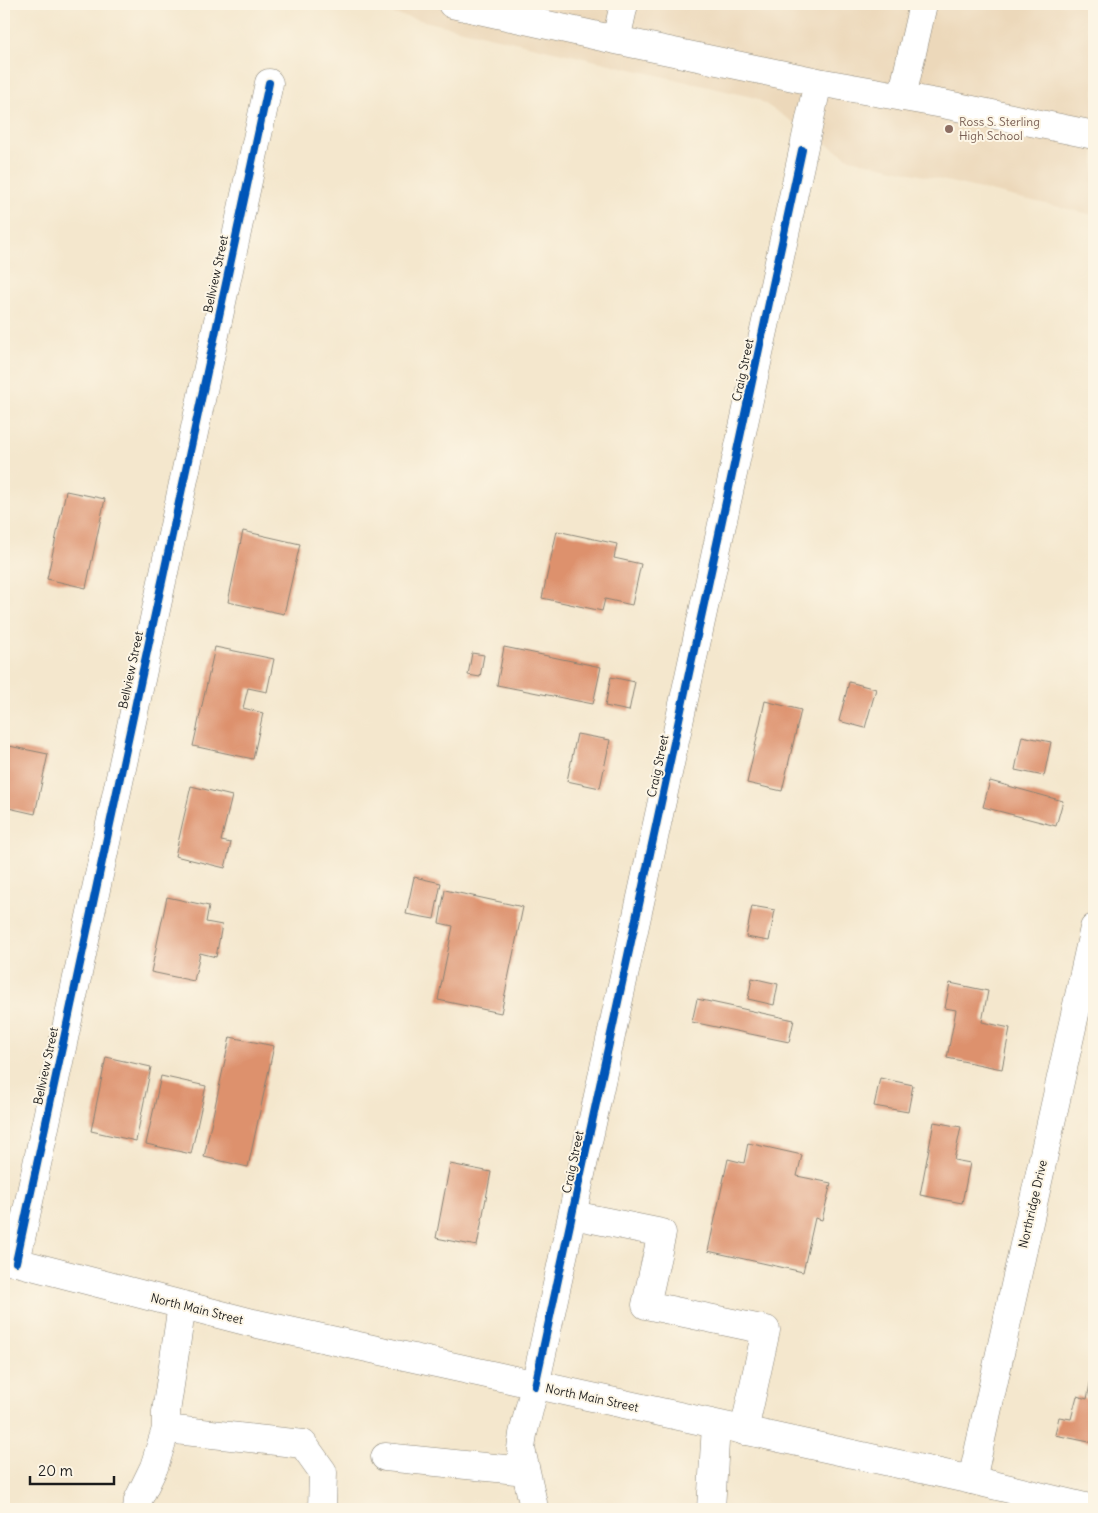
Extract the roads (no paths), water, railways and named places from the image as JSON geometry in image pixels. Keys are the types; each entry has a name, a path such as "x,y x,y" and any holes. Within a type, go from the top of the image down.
{"street":[{"path":"459,4 543,14 616,40 818,82 1094,135"},
{"path":"616,40 624,4"},
{"path":"902,97 923,4"},
{"name":"Craig Street","path":"533,1509 534,1503 521,1449 523,1434 536,1386 818,82"},
{"name":"Bellview Street","path":"10,1262 269,83"},
{"name":"Northridge Drive","path":"972,1480 1094,928"},
{"path":"573,1215 662,1233 646,1305 766,1330 744,1431"},
{"name":"North Main Street","path":"10,1262 253,1323 972,1480 1094,1509"},
{"path":"137,1509 138,1500 154,1467 166,1429 166,1412 182,1305"},
{"path":"711,1509 716,1425"},
{"path":"166,1429 303,1444 323,1472 322,1509"},
{"path":"385,1457 526,1471"}],"place":[{"name":"Ross S. Sterling High School","path":"949,129"}]}
